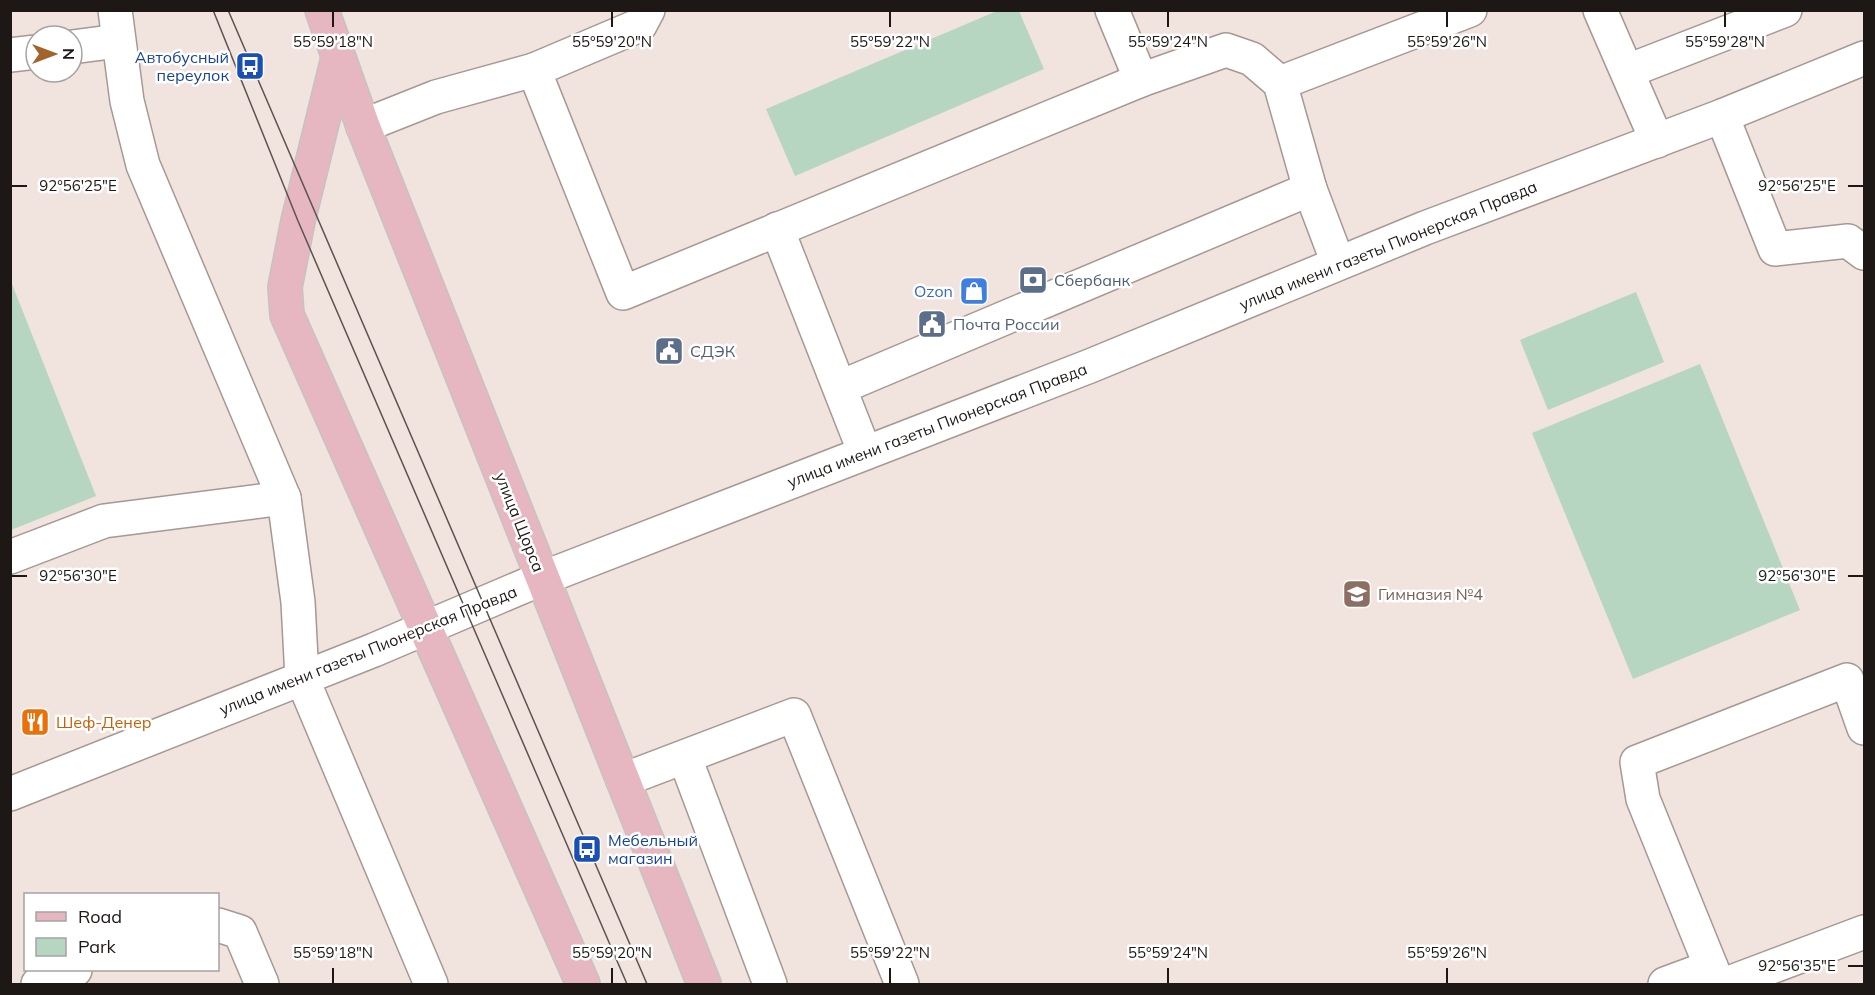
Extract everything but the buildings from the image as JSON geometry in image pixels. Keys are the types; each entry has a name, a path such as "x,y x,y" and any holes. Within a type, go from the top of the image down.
{"main road":[{"name":"улица Щорса","path":"322,10 363,126 704,984"},
{"path":"338,58 298,221 285,286 287,315 583,984"}],"street":[{"path":"363,126 447,93 534,70 640,25 648,10"},
{"path":"1112,10 1141,80"},
{"path":"1280,83 1470,10"},
{"path":"1600,10 1657,141"},
{"path":"1628,71 1785,10"},
{"path":"84,41 116,26 127,101 143,165 284,498 298,602 302,678 431,984"},
{"path":"534,70 623,293 1141,80 1226,50 1252,58 1280,83 1310,189 1338,263"},
{"name":"улица имени газеты Пионерская Правда","path":"10,794 302,678 543,578 1089,366 1338,263 1722,116 1864,58"},
{"path":"1722,116 1775,249 1848,241 1864,253"},
{"path":"840,387 1310,189"},
{"path":"777,229 865,453"},
{"path":"10,557 104,521 284,498"},
{"path":"1718,979 1643,799 1637,762 1846,680 1864,728"},
{"path":"623,780 685,758 794,714 902,984"},
{"path":"685,758 770,984"},
{"path":"219,925 240,932 262,984"},
{"path":"1665,984 1718,979 1864,932"},
{"path":"38,984 70,971"}],"green space":[{"path":"997,11 1019,11 1044,69 795,176 766,109"},
{"path":"10,279 96,496 11,530 10,530"},
{"path":"1636,292 1664,362 1548,410 1520,340"},
{"path":"1700,364 1800,610 1633,679 1532,433"}],"tram line":[{"path":"213,10 298,221 627,984"},
{"path":"228,10 647,984"}],"place":[{"name":"Автобусный переулок","path":"250,66"},
{"name":"Сбербанк","path":"1033,280"},
{"name":"Ozon","path":"974,291"},
{"name":"Почта России","path":"932,324"},
{"name":"СДЭК","path":"669,351"},
{"name":"Гимназия №4","path":"1357,594"},
{"name":"Шеф-Денер","path":"35,722"},
{"name":"Мебельный магазин","path":"587,849"}]}
